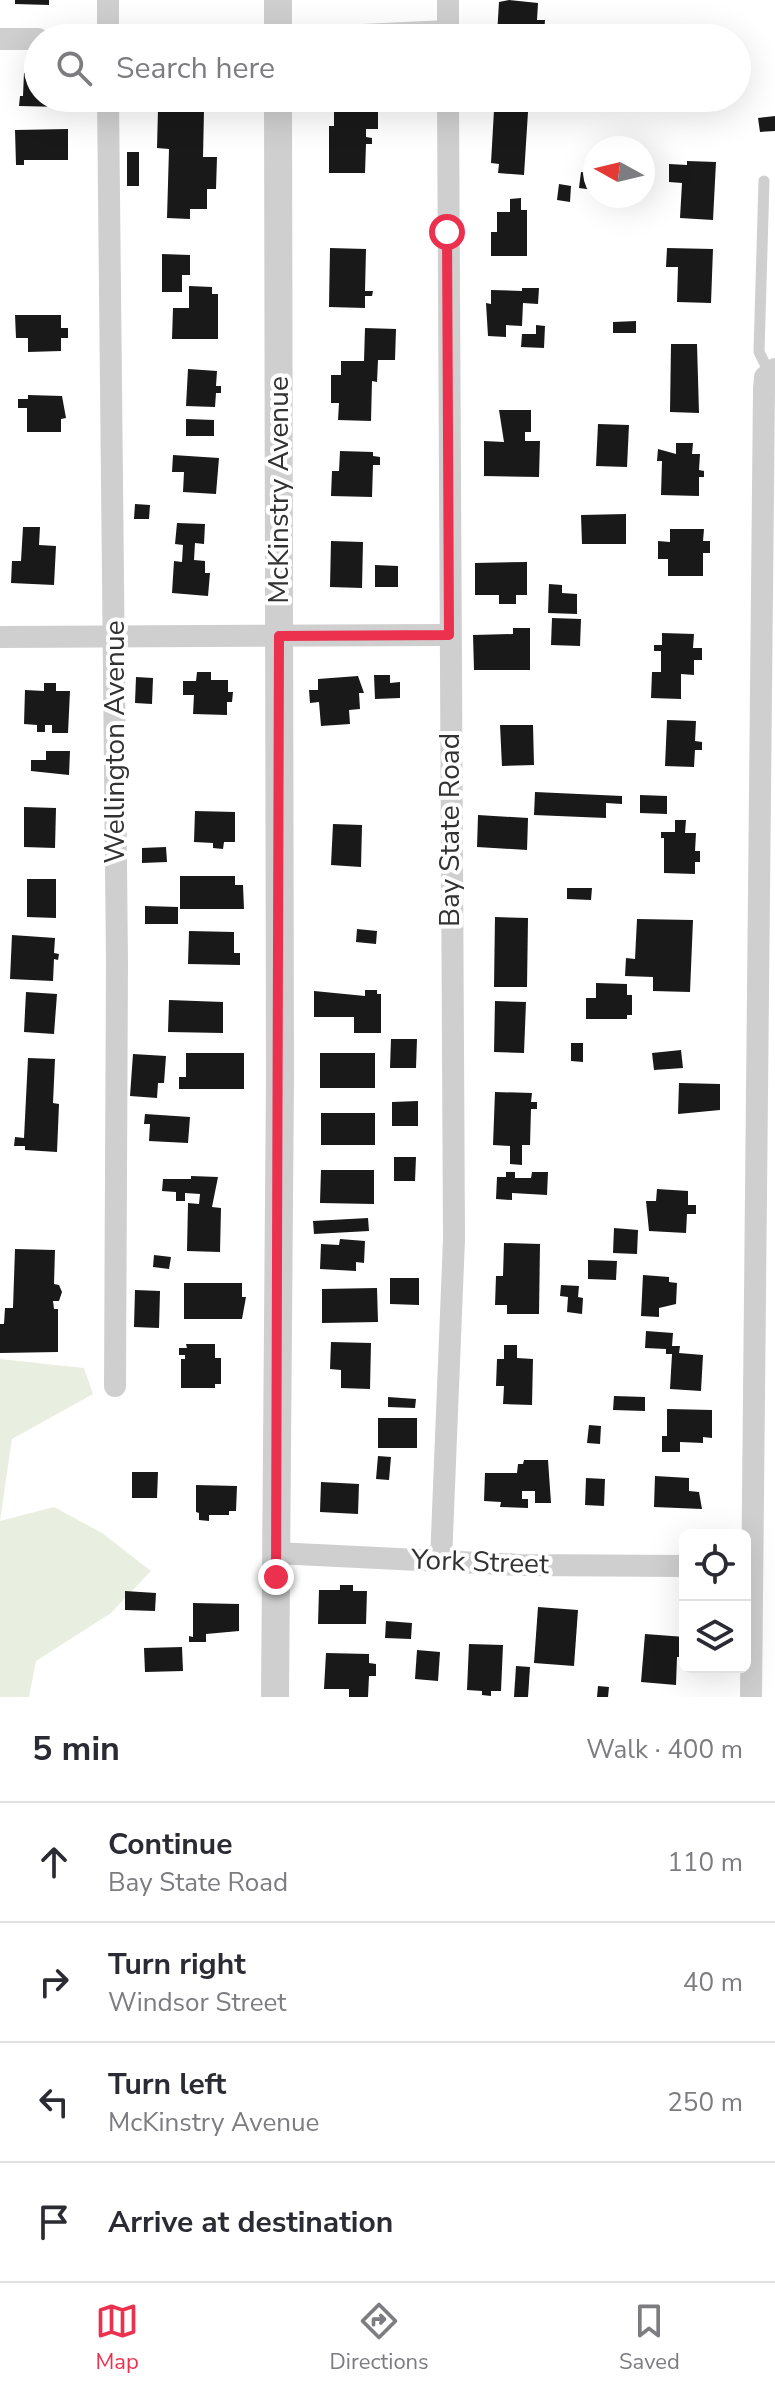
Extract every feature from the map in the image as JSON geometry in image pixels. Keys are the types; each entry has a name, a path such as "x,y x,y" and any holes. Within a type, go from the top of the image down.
{"street":[{"path":"108,0 108,24"},
{"path":"278,0 278,24"},
{"path":"448,0 448,24"},
{"path":"0,39 24,39"},
{"name":"Wellington Avenue","path":"108,112 115,635 115,1386"},
{"name":"McKinstry Avenue","path":"275,1697 280,1076 278,112"},
{"name":"Bay State Road","path":"441,1561 454,1239 448,112"},
{"path":"748,1529 764,389 772,370"},
{"path":"0,637 449,635"},
{"name":"York Street","path":"276,1553 441,1561 679,1566"},
{"path":"751,1565 775,1565"},
{"path":"749,1601 751,1697"}],"lane":[{"path":"764,181 759,352 772,370"}],"green space":[{"path":"0,1359 84,1368 93,1394 12,1439 0,1521"},
{"path":"54,1507 102,1533 151,1571 111,1613 36,1661 29,1697 0,1697 0,1521"}],"building":[{"path":"15,0 49,0 49,5 15,4"},
{"path":"499,2 538,3 537,20 545,20 545,24 498,24"},
{"path":"24,73 24,106 19,106 20,96 23,96"},
{"path":"158,112 204,112 203,157 217,157 216,189 207,189 207,209 190,209 190,219 167,218 169,149 157,148"},
{"path":"334,112 378,112 378,129 366,129 366,137 372,138 372,144 366,144 365,173 329,173 329,126 334,126"},
{"path":"494,112 528,112 524,175 498,173 499,164 491,163"},
{"path":"775,116 775,131 760,132 758,118"},
{"path":"68,129 68,160 24,160 24,165 16,165 15,130"},
{"path":"127,152 139,152 139,186 127,186"},
{"path":"687,161 716,162 713,220 680,218 682,183 669,182 669,164 687,165"},
{"path":"581,172 583,172 583,189 579,188"},
{"path":"559,184 571,186 570,202 557,200"},
{"path":"521,198 521,210 527,210 527,256 491,256 491,232 497,232 497,212 510,212 510,199"},
{"path":"330,248 366,249 365,291 373,291 372,296 365,296 365,308 329,307"},
{"path":"667,248 713,249 711,303 677,302 678,267 666,267"},
{"path":"162,254 190,255 190,275 182,275 182,292 162,292"},
{"path":"189,286 212,287 212,294 218,294 218,339 172,339 173,308 189,308"},
{"path":"522,288 539,288 538,304 523,303 522,326 506,325 506,337 488,336 486,303 491,304 491,290 522,291"},
{"path":"15,315 61,315 61,328 68,328 68,338 61,338 61,351 28,352 28,338 16,338"},
{"path":"636,321 636,333 613,333 613,322"},
{"path":"536,325 545,326 544,348 521,347 522,334 536,334"},
{"path":"365,328 396,329 395,360 378,360 377,382 372,381 371,421 338,420 339,403 331,403 331,375 341,375 341,361 364,361"},
{"path":"671,344 697,344 699,413 670,412"},
{"path":"188,369 217,371 216,386 221,386 221,393 216,393 215,407 186,406"},
{"path":"28,395 62,396 66,418 61,419 61,432 27,432 27,408 18,408 18,399 28,399"},
{"path":"499,410 531,410 531,432 525,432 525,441 540,441 539,477 484,476 484,441 504,442"},
{"path":"186,419 214,420 214,436 186,436"},
{"path":"598,424 629,425 627,467 596,466"},
{"path":"676,443 693,443 692,454 700,454 699,470 704,471 704,477 699,477 699,496 661,495 662,461 657,461 658,449 676,454"},
{"path":"340,451 373,452 373,456 380,457 380,465 373,465 372,497 331,496 332,471 339,471"},
{"path":"173,455 219,458 216,494 183,492 184,472 172,472"},
{"path":"135,504 150,505 149,519 134,519"},
{"path":"626,514 626,544 582,544 581,515"},
{"path":"177,523 205,524 204,544 195,543 194,560 205,561 205,573 210,573 208,596 172,593 174,561 182,562 183,545 175,544"},
{"path":"23,527 40,527 39,545 56,546 54,585 11,583 12,561 21,561"},
{"path":"670,529 704,529 703,541 710,541 710,553 703,553 703,576 668,576 668,559 658,559 658,541 670,542"},
{"path":"331,541 363,542 362,588 330,587"},
{"path":"527,562 527,595 516,595 516,604 499,604 499,595 475,595 475,563"},
{"path":"375,565 398,566 398,587 375,587"},
{"path":"549,584 562,585 562,593 577,594 577,614 548,613"},
{"path":"552,618 581,619 580,646 551,645"},
{"path":"513,628 530,628 530,670 474,670 473,635 513,634"},
{"path":"662,633 694,634 693,648 702,648 702,660 694,660 694,675 681,674 681,699 651,698 652,672 661,672 661,651 654,651 654,645 662,645"},
{"path":"197,672 211,672 211,680 228,680 228,692 233,692 232,702 227,702 227,715 193,714 194,695 183,695 183,681 196,681"},
{"path":"374,675 390,675 390,683 400,682 400,698 375,699"},
{"path":"358,676 364,693 359,693 360,709 349,710 350,724 321,726 319,702 310,703 309,690 318,690 318,679"},
{"path":"136,677 153,678 152,704 135,703"},
{"path":"44,683 56,683 56,691 70,691 68,733 52,733 52,725 45,725 45,732 37,732 37,725 24,724 25,690 44,691"},
{"path":"667,720 696,721 695,741 702,742 702,750 695,750 694,767 665,766"},
{"path":"500,725 533,725 534,765 502,766"},
{"path":"46,751 70,751 69,775 31,771 31,760 46,760"},
{"path":"535,792 622,796 622,804 606,803 606,818 534,815"},
{"path":"640,795 667,796 667,814 640,813"},
{"path":"24,807 56,808 55,848 24,847"},
{"path":"195,811 235,812 235,842 224,842 223,849 213,848 213,843 194,842"},
{"path":"478,815 528,818 527,850 477,847"},
{"path":"675,820 686,820 685,833 696,833 695,851 700,851 700,862 695,862 695,874 664,873 664,838 661,838 661,832 675,832"},
{"path":"333,824 362,825 361,867 331,865"},
{"path":"166,847 167,862 142,863 142,848"},
{"path":"180,876 235,876 235,885 243,885 244,909 180,909"},
{"path":"27,879 56,879 56,918 27,917"},
{"path":"567,888 592,888 591,900 567,899"},
{"path":"145,906 178,907 178,924 145,924"},
{"path":"495,917 528,918 527,987 494,987"},
{"path":"637,919 693,920 690,992 653,991 653,977 625,976 626,958 635,959"},
{"path":"357,929 377,931 376,944 356,942"},
{"path":"189,931 234,932 234,953 240,953 240,965 188,964"},
{"path":"12,935 55,938 54,953 59,954 58,960 54,959 53,981 10,979"},
{"path":"596,983 627,984 627,995 632,995 632,1015 627,1015 627,1019 586,1019 586,998 596,998"},
{"path":"365,990 377,990 377,994 381,994 381,1033 354,1033 354,1017 314,1017 314,991 365,996"},
{"path":"26,992 57,994 54,1034 24,1032"},
{"path":"169,1000 223,1002 223,1033 168,1032"},
{"path":"495,1001 526,1002 524,1053 494,1052"},
{"path":"391,1039 417,1039 416,1068 390,1068"},
{"path":"571,1043 583,1043 583,1062 571,1061"},
{"path":"681,1050 683,1068 654,1070 652,1053"},
{"path":"186,1053 244,1053 244,1089 179,1089 179,1077 186,1077"},
{"path":"320,1053 375,1053 375,1088 320,1088"},
{"path":"133,1054 166,1056 164,1083 158,1083 157,1098 130,1096"},
{"path":"28,1058 55,1059 53,1103 59,1104 57,1152 25,1150 25,1146 14,1146 15,1137 24,1138"},
{"path":"679,1083 720,1084 720,1110 678,1114"},
{"path":"495,1092 532,1093 531,1102 537,1102 537,1109 531,1109 530,1145 522,1145 522,1165 510,1164 510,1146 493,1145"},
{"path":"418,1101 418,1126 392,1126 392,1102"},
{"path":"321,1113 375,1113 375,1145 321,1145"},
{"path":"145,1114 190,1117 188,1143 149,1141 150,1124 144,1124"},
{"path":"394,1157 416,1157 415,1181 394,1181"},
{"path":"321,1170 374,1170 374,1204 320,1203"},
{"path":"506,1172 515,1172 515,1178 531,1178 532,1172 548,1172 547,1195 512,1193 512,1200 496,1199 497,1177 506,1177"},
{"path":"191,1176 218,1177 212,1207 221,1208 220,1252 187,1251 188,1203 199,1204 200,1194 185,1193 185,1201 176,1201 176,1192 162,1191 163,1179 191,1179"},
{"path":"657,1189 688,1191 688,1205 696,1205 696,1214 687,1214 686,1233 649,1231 646,1201 656,1201"},
{"path":"368,1218 369,1231 314,1234 313,1221"},
{"path":"614,1228 638,1230 637,1254 613,1253"},
{"path":"340,1239 365,1241 364,1263 356,1262 356,1271 320,1269 321,1244 339,1245"},
{"path":"504,1243 540,1244 539,1314 507,1314 507,1305 495,1305 496,1276 503,1276"},
{"path":"15,1249 55,1250 54,1284 59,1285 62,1292 59,1301 53,1301 54,1309 58,1309 58,1352 0,1353 0,1324 4,1324 5,1308 13,1308"},
{"path":"154,1255 171,1257 169,1269 153,1267"},
{"path":"588,1260 617,1261 616,1280 588,1279"},
{"path":"643,1275 669,1277 669,1282 677,1283 676,1304 659,1308 659,1317 641,1316"},
{"path":"390,1278 419,1278 419,1305 390,1304"},
{"path":"184,1283 242,1283 242,1297 246,1297 242,1319 184,1319"},
{"path":"561,1285 579,1286 578,1297 583,1298 582,1314 567,1312 568,1297 560,1296"},
{"path":"377,1288 378,1322 322,1323 322,1289"},
{"path":"135,1290 160,1291 159,1328 134,1327"},
{"path":"646,1331 673,1333 672,1346 680,1346 679,1353 703,1355 701,1391 670,1389 672,1354 666,1354 666,1349 645,1348"},
{"path":"331,1342 371,1343 370,1389 341,1388 341,1370 330,1369"},
{"path":"186,1344 215,1344 215,1358 221,1358 221,1384 215,1384 215,1388 181,1388 181,1359 185,1359 185,1355 179,1355 179,1348 187,1348"},
{"path":"504,1345 517,1345 517,1358 533,1359 532,1405 503,1404 504,1386 496,1386 497,1359 504,1359"},
{"path":"614,1396 645,1397 645,1411 613,1410"},
{"path":"388,1397 416,1399 415,1408 388,1407"},
{"path":"667,1409 712,1410 712,1438 703,1437 703,1443 680,1442 680,1452 662,1452 662,1436 667,1436"},
{"path":"378,1418 417,1418 417,1448 378,1448"},
{"path":"589,1425 601,1426 600,1444 587,1443"},
{"path":"378,1456 391,1457 389,1480 376,1479"},
{"path":"524,1460 548,1460 551,1503 535,1503 535,1491 522,1491 522,1499 528,1499 528,1508 500,1507 501,1502 484,1501 485,1473 517,1473 518,1464 523,1464"},
{"path":"132,1472 158,1472 157,1498 132,1498"},
{"path":"655,1476 689,1478 689,1491 699,1492 702,1509 654,1507"},
{"path":"586,1478 605,1479 604,1506 585,1505"},
{"path":"321,1482 359,1484 358,1514 320,1512"},
{"path":"196,1485 237,1486 236,1511 229,1511 229,1515 209,1515 209,1521 199,1520"},
{"path":"340,1585 353,1585 353,1591 367,1591 366,1624 318,1624 319,1590 340,1590"},
{"path":"125,1591 156,1593 155,1611 125,1610"},
{"path":"193,1603 239,1604 239,1631 206,1634 206,1642 189,1642 189,1636 193,1637"},
{"path":"538,1607 578,1610 574,1666 534,1663"},
{"path":"386,1621 412,1623 411,1639 385,1638"},
{"path":"645,1634 679,1637 676,1685 641,1682"},
{"path":"469,1644 503,1645 501,1691 491,1691 491,1696 482,1695 482,1691 467,1690"},
{"path":"182,1647 183,1671 145,1672 144,1648"},
{"path":"417,1650 440,1652 438,1681 415,1679"},
{"path":"326,1653 369,1654 369,1663 376,1664 376,1676 369,1676 368,1697 349,1697 349,1689 324,1689"},
{"path":"516,1666 530,1667 528,1697 514,1697"},
{"path":"598,1686 609,1687 608,1697 597,1697"}],"route":[{"path":"276,1577 280,1076 279,636 449,635 447,232"}]}
